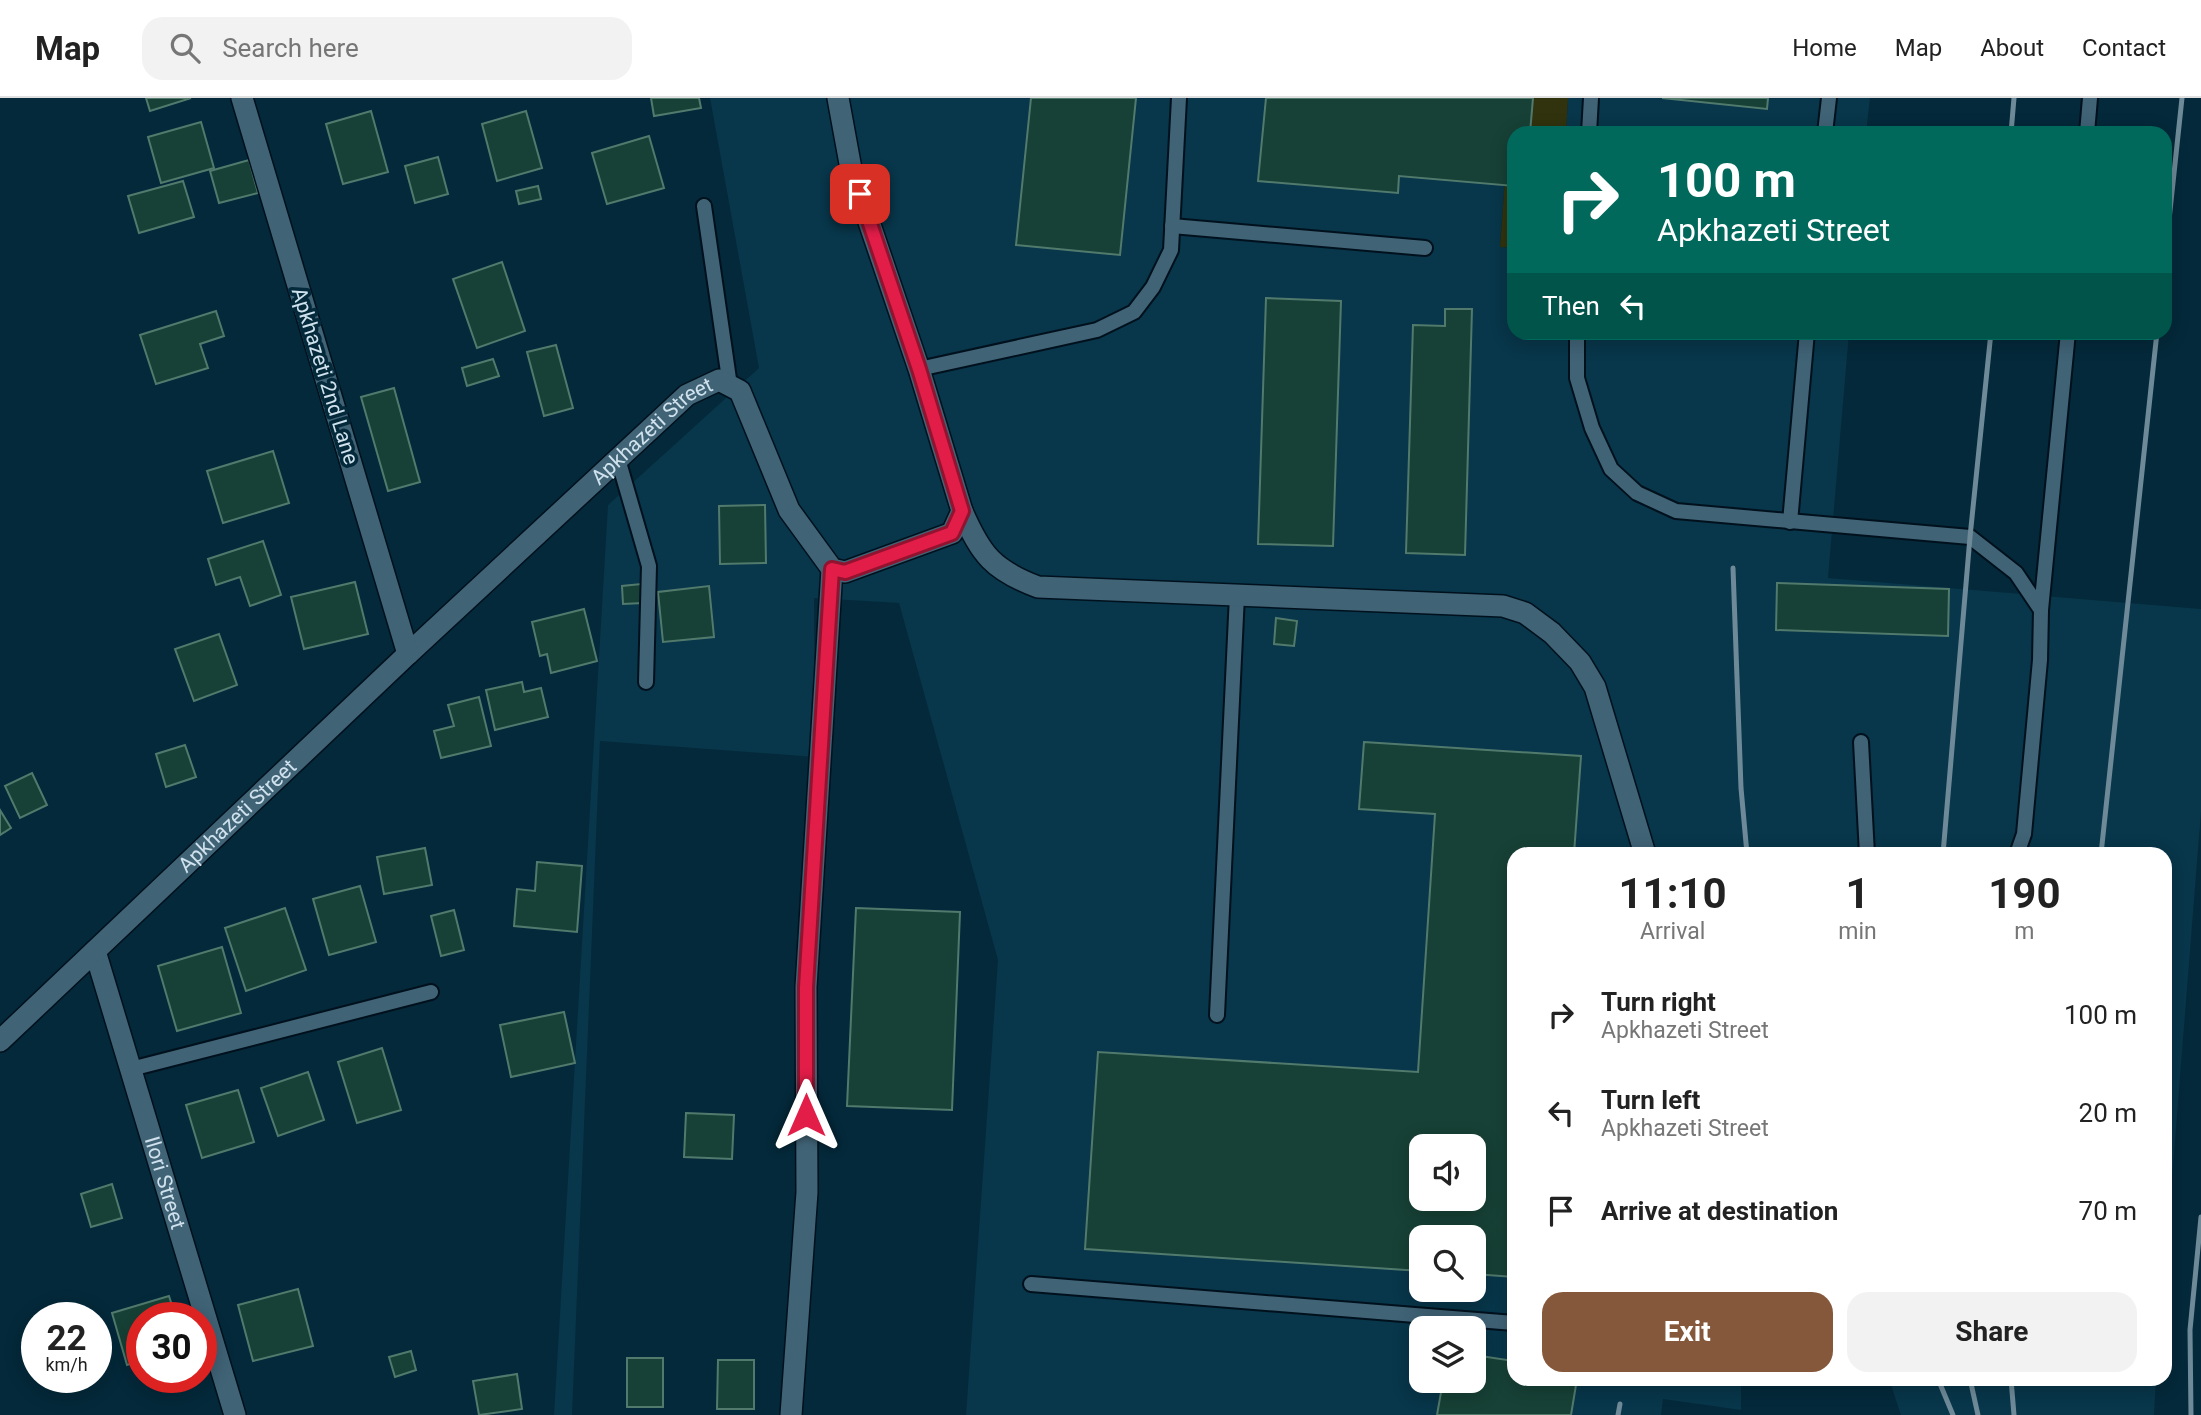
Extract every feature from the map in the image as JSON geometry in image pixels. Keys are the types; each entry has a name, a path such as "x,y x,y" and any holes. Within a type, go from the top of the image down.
{"street":[{"name":"Apkhazeti 2nd Lane","path":"242,98 408,654"},
{"path":"838,98 852,169 919,369 962,511 975,541 992,561 1012,577 1038,587 1503,606 1525,613 1552,634 1580,662 1595,687 1643,847"},
{"name":"Apkhazeti Street","path":"0,1041 408,654 687,395 719,380 740,391 789,510 832,569"},
{"path":"791,1415 807,1192 806,987 832,569 845,572 952,533 962,511"},
{"name":"Ilori Street","path":"95,951 235,1415"}],"lane":[{"path":"919,369 1097,330 1134,312 1153,286 1171,250 1179,98"},
{"path":"1589,126 1591,98"},
{"path":"1826,126 1829,98"},
{"path":"2088,126 2090,98"},
{"path":"704,206 730,386"},
{"path":"1172,226 1424,248"},
{"path":"1577,340 1577,378 1592,428 1611,469 1637,493 1676,512 1970,537 2016,573 2041,610"},
{"path":"1790,522 1806,340"},
{"path":"2019,847 2024,834 2040,660 2041,610 2067,340"},
{"path":"618,459 649,566 646,682"},
{"path":"1217,1016 1237,595"},
{"path":"1861,742 1867,847"},
{"path":"131,1069 431,992"},
{"path":"1031,1284 1507,1322"}],"shaded area":[{"path":"710,98 1511,98 1500,247 1507,248 1507,340 1848,340 1828,578 2201,609 2201,812 2172,1179 2172,847 1507,847 1507,1386 1741,1386 1741,1410 1663,1399 1661,1415 966,1415 998,960 899,603 814,598 815,757 600,741 572,1415 554,1415 608,505 759,368"},
{"path":"1568,98 1870,98 1867,126 1566,126"},
{"path":"1891,1386 2156,1386 2154,1415 1901,1415"}],"green space":[{"path":"1511,98 1568,98 1566,126 1509,126"},
{"path":"1507,152 1507,248 1500,247"}],"building":[{"path":"146,98 191,98 150,111"},
{"path":"651,98 699,98 701,108 654,116"},
{"path":"1031,98 1136,98 1120,255 1016,245"},
{"path":"1266,98 1533,98 1531,126 1507,126 1507,185 1399,176 1398,193 1258,181"},
{"path":"1662,98 1768,98 1767,109"},
{"path":"371,111 388,172 343,184 326,124"},
{"path":"526,111 542,168 497,181 482,124"},
{"path":"201,122 214,168 161,183 148,137"},
{"path":"649,136 664,188 607,204 592,153"},
{"path":"438,157 448,194 415,203 405,166"},
{"path":"249,160 258,193 219,203 210,171"},
{"path":"183,181 194,217 139,233 128,196"},
{"path":"538,186 541,199 519,204 516,191"},
{"path":"502,262 525,331 477,348 453,279"},
{"path":"1266,298 1341,301 1333,546 1258,544"},
{"path":"1445,309 1472,309 1465,555 1406,553 1413,325 1445,326"},
{"path":"216,311 224,336 200,344 208,368 156,384 140,335"},
{"path":"556,345 573,408 544,416 527,352"},
{"path":"493,359 499,376 467,386 462,368"},
{"path":"394,388 420,482 388,491 361,397"},
{"path":"273,451 289,503 223,523 207,471"},
{"path":"765,505 766,563 720,564 719,506"},
{"path":"263,541 281,595 250,606 240,577 216,585 208,559"},
{"path":"355,582 368,634 304,649 291,597"},
{"path":"1777,583 1949,589 1948,636 1776,630"},
{"path":"641,584 643,603 623,604 622,586"},
{"path":"709,586 714,637 663,642 658,592"},
{"path":"584,609 597,661 551,673 547,654 540,656 532,622"},
{"path":"1276,618 1297,621 1294,646 1274,644"},
{"path":"219,634 237,685 194,701 175,649"},
{"path":"522,682 524,692 541,688 548,717 495,730 486,690"},
{"path":"479,697 491,746 441,758 434,731 454,726 448,705"},
{"path":"1364,742 1581,756 1574,847 1507,847 1507,1276 1486,1275 1486,1225 1409,1225 1409,1270 1085,1249 1098,1052 1418,1072 1435,814 1359,809"},
{"path":"185,745 196,777 166,787 156,754"},
{"path":"32,773 47,805 20,818 5,786"},
{"path":"0,810 11,828 0,835"},
{"path":"425,848 432,885 384,894 377,857"},
{"path":"537,862 582,866 577,932 514,926 517,889 535,891"},
{"path":"360,886 376,942 329,955 313,899"},
{"path":"285,908 306,970 246,991 225,928"},
{"path":"856,908 960,912 952,1110 847,1106"},
{"path":"454,910 464,950 441,956 431,916"},
{"path":"222,947 241,1013 177,1031 158,966"},
{"path":"564,1012 575,1063 511,1077 500,1025"},
{"path":"382,1048 401,1110 357,1123 338,1062"},
{"path":"308,1072 324,1120 278,1136 261,1088"},
{"path":"238,1090 254,1142 202,1158 186,1105"},
{"path":"686,1113 734,1115 732,1159 684,1157"},
{"path":"112,1184 122,1218 91,1227 81,1194"},
{"path":"298,1289 313,1346 253,1361 238,1305"},
{"path":"169,1296 171,1302 149,1302"},
{"path":"126,1309 126,1362 112,1313"},
{"path":"411,1351 416,1370 395,1377 389,1357"},
{"path":"1486,1357 1507,1360 1507,1386 1576,1386 1571,1415 1437,1415 1441,1393 1486,1393"},
{"path":"627,1358 663,1358 663,1407 627,1407"},
{"path":"718,1360 754,1360 754,1409 717,1409"},
{"path":"517,1374 522,1409 479,1415 473,1381"}],"railway":[{"path":"2012,126 2014,98"},
{"path":"2172,192 2182,98"},
{"path":"1944,847 1990,340"},
{"path":"2102,847 2156,340"},
{"path":"1733,568 1741,788 1746,847"},
{"path":"2191,1415 2190,1330 2201,1217"},
{"path":"1941,1386 1953,1415"},
{"path":"1972,1386 1978,1415"},
{"path":"2012,1386 2014,1415"},
{"path":"1618,1415 1620,1404"}],"route":[{"path":"806,1115 806,987 832,569 845,572 952,533 962,511 919,369 860,194"}]}
